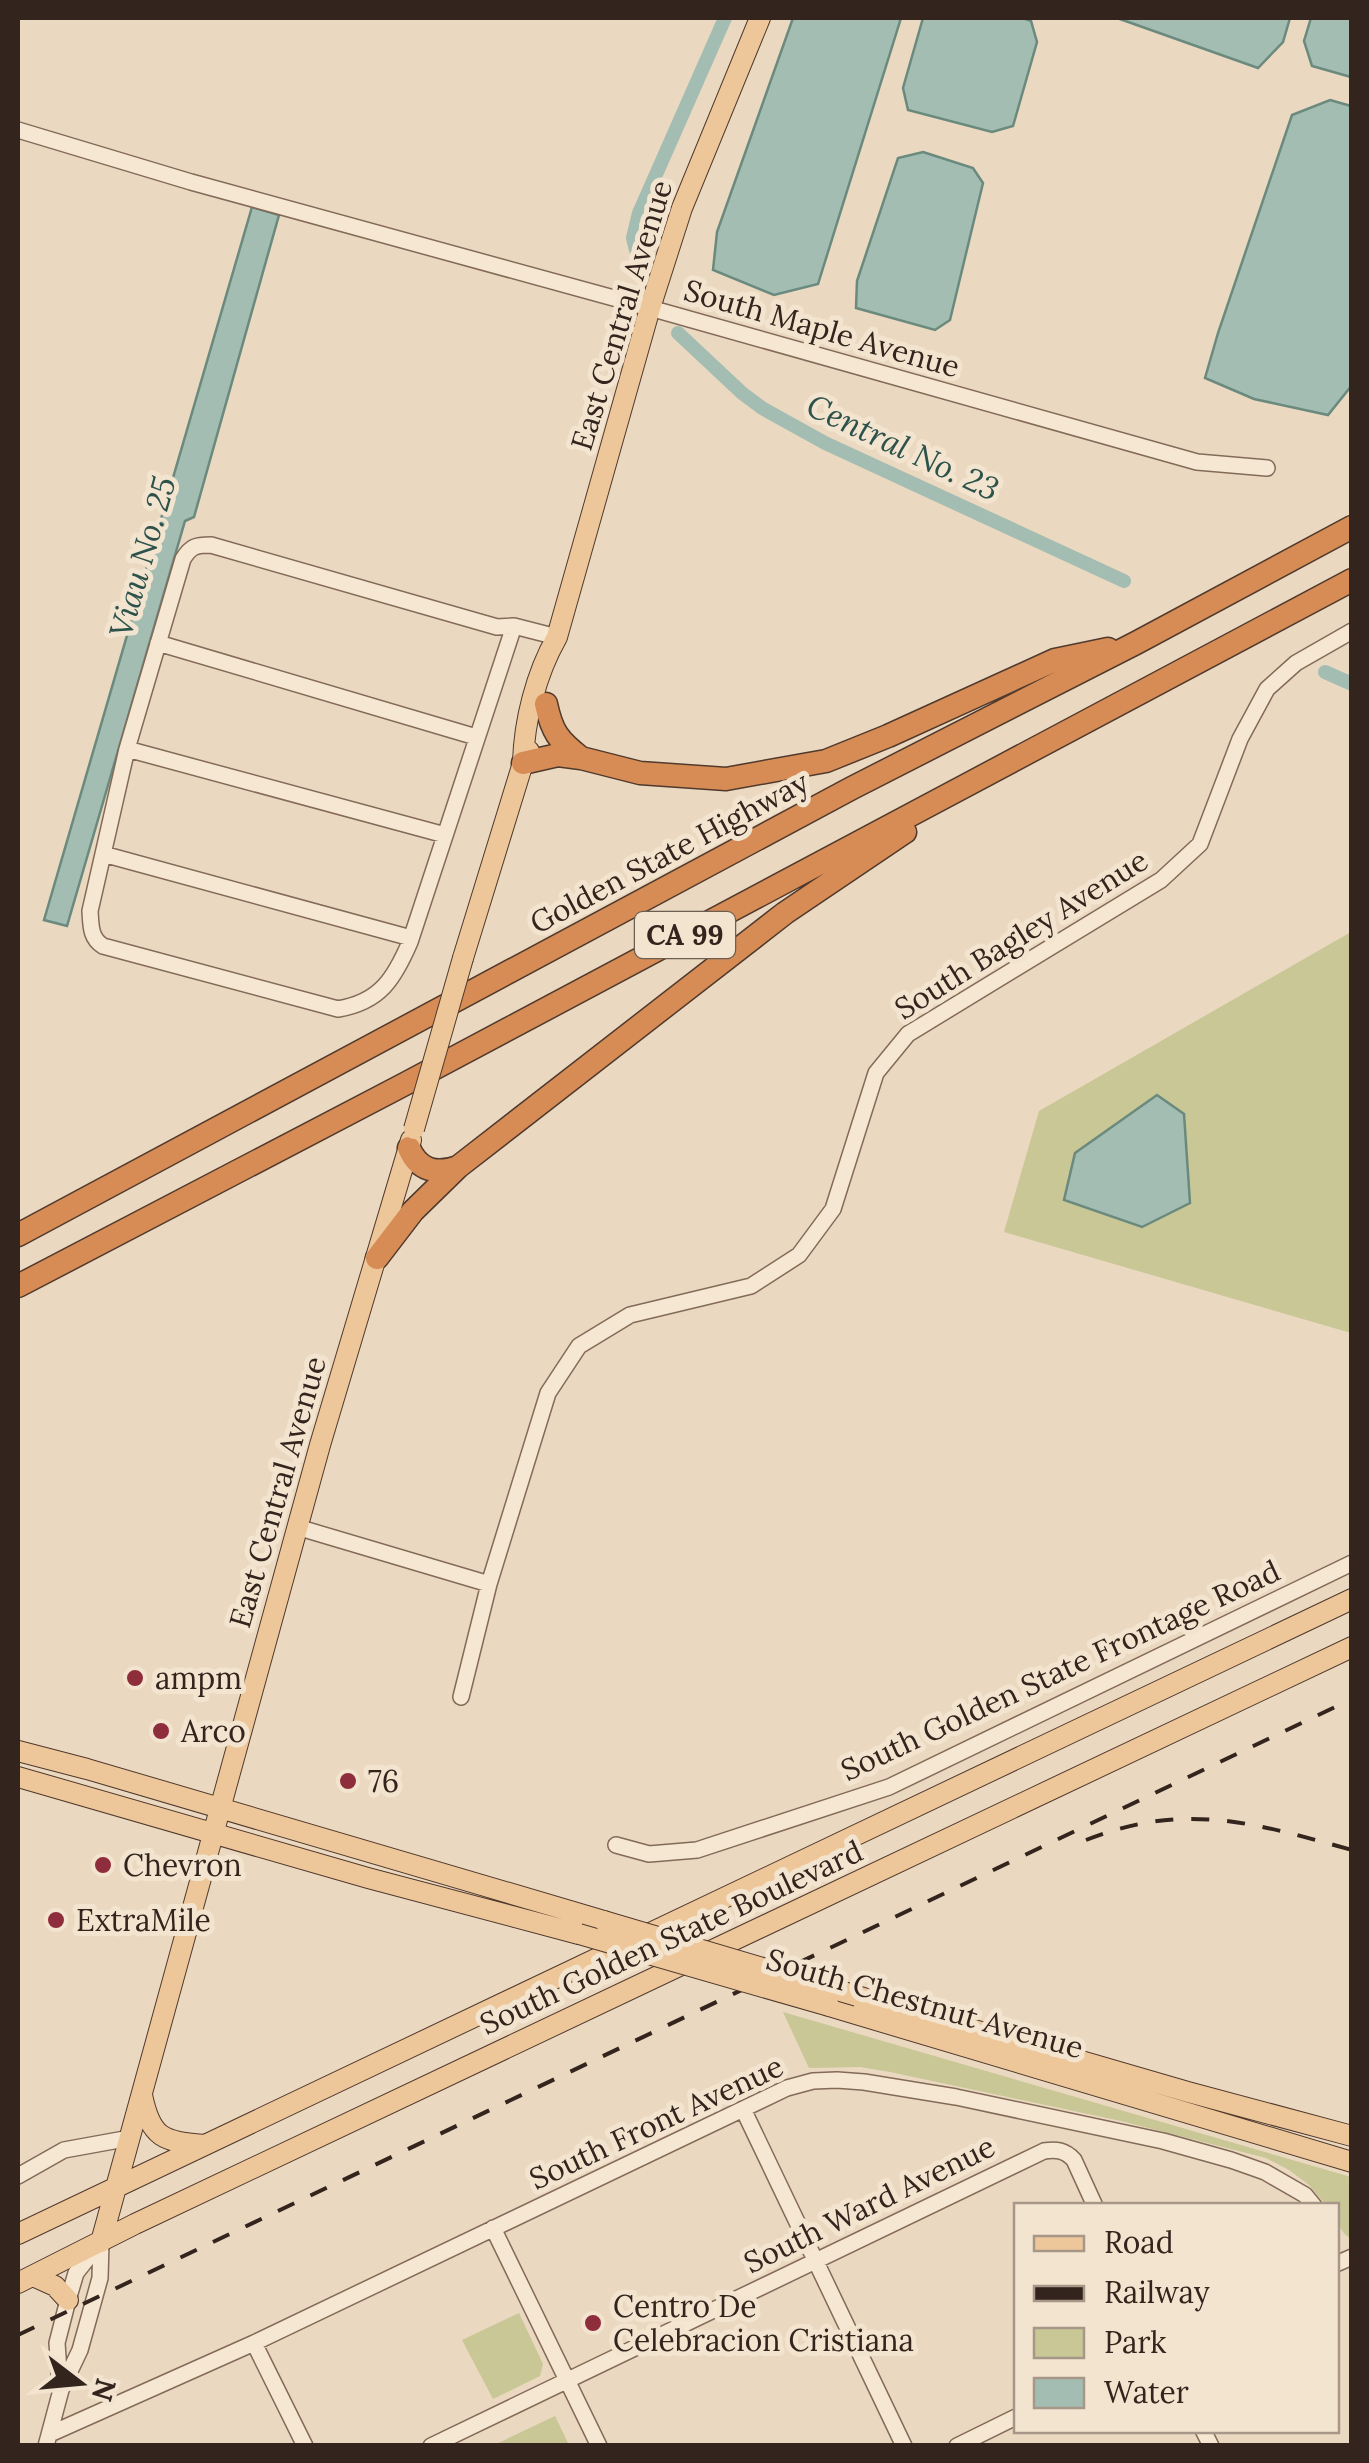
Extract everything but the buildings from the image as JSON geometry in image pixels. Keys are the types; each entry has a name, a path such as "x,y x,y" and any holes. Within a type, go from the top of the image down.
{"highway":[{"name":"Golden State Highway","path":"18,1235 852,788 1352,527"},
{"name":"CA 99","path":"18,1286 1352,580"},
{"path":"522,762 558,755 640,773 726,779 826,761 1055,660 1136,643"},
{"path":"546,704 550,725 559,740 581,758"},
{"path":"378,1258 413,1211 458,1167 786,913 1003,766"},
{"path":"412,1138 414,1158 421,1167 440,1172 458,1167"}],"main road":[{"name":"East Central Avenue","path":"101,2242 320,1445 522,762 523,734 547,654 557,637 682,208 760,18"},
{"name":"East Central Avenue","path":"522,762 535,741 546,704 559,657 557,637"},
{"name":"South Golden State Boulevard","path":"18,2234 1352,1599"},
{"name":"South Golden State Boulevard","path":"25,2280 1352,1648"},
{"name":"South Chestnut Avenue","path":"18,1751 1188,2092 1352,2136"},
{"name":"South Chestnut Avenue","path":"18,1776 828,2006 1352,2162"},
{"path":"142,2094 146,2114 159,2134 172,2142 206,2145"},
{"path":"25,2280 55,2286 68,2300"}],"street":[{"name":"South Maple Avenue","path":"18,130 191,182 1197,462 1267,468"},
{"path":"514,626 412,938 397,972 366,1002 338,1010 96,942 90,910 126,749 183,559 190,548 211,545 497,627 514,626 557,637"},
{"name":"South Bagley Avenue","path":"461,1698 489,1584 548,1393 579,1346 630,1316 751,1286 799,1256 833,1209 876,1074 908,1034 1162,880 1200,844 1240,739 1266,689 1296,663 1352,631"},
{"path":"158,644 476,737"},
{"path":"126,749 444,835"},
{"path":"103,854 412,938"},
{"path":"297,1527 489,1584"},
{"name":"South Golden State Frontage Road","path":"616,1845 650,1854 697,1850 889,1787 1352,1563"},
{"name":"South Front Avenue","path":"48,2440 787,2088 813,2081 882,2085 1163,2142 1232,2160 1287,2183 1312,2203"},
{"path":"744,2109 904,2446"},
{"path":"18,2176 64,2150 130,2138"},
{"name":"South Ward Avenue","path":"431,2446 1044,2151 1063,2151 1074,2160 1095,2203"},
{"path":"492,2228 599,2446"},
{"name":"East Central Avenue","path":"60,2390 57,2343 68,2300 76,2272 101,2242"},
{"name":"East Central Avenue","path":"48,2440 60,2390 80,2350 95,2298 101,2242"},
{"path":"254,2343 305,2446"},
{"path":"956,2446 1014,2418"}],"green space":[{"path":"1351,932 1351,1333 1004,1232 1039,1111"},
{"path":"783,2012 1351,2177 1351,2239 1339,2225 1339,2203 1324,2203 1309,2185 1266,2158 1121,2121 890,2072 860,2067 809,2068"},
{"path":"519,2313 543,2364 540,2376 493,2399 462,2340"},
{"path":"555,2416 569,2445 494,2445"}],"water":[{"path":"793,18 901,18 818,284 774,295 713,270 717,232"},
{"path":"923,18 1031,21 1037,42 1013,126 992,132 908,110 903,88"},
{"path":"1117,18 1290,18 1283,42 1258,68"},
{"path":"1311,18 1351,18 1351,77 1312,66 1304,41"},
{"path":"1330,100 1351,106 1352,385 1328,415 1254,399 1205,378 1292,115"},
{"path":"923,152 973,168 983,183 950,320 935,330 856,308 857,281 898,158"},
{"path":"252,207 279,215 194,517 185,521 67,926 44,920"},
{"path":"1157,1095 1184,1114 1190,1203 1142,1227 1064,1200 1075,1153"}],"waterway":[{"name":"Central No. 23","path":"638,258 633,238 639,213 725,18"},
{"name":"Central No. 23","path":"678,333 762,408 825,443 1124,581"},
{"name":"Central No. 23","path":"1325,672 1352,684"}],"railway":[{"path":"18,2335 1352,1699"},
{"path":"1086,1840 1156,1821 1219,1820 1352,1850"}],"place":[{"name":"ampm","path":"135,1678"},
{"name":"Arco","path":"161,1731"},
{"name":"76","path":"348,1781"},
{"name":"Chevron","path":"103,1865"},
{"name":"ExtraMile","path":"56,1920"},
{"name":"Centro De Celebracion Cristiana","path":"593,2323"}],"water label":[{"name":"Viau No. 25","path":"142,557"}]}
